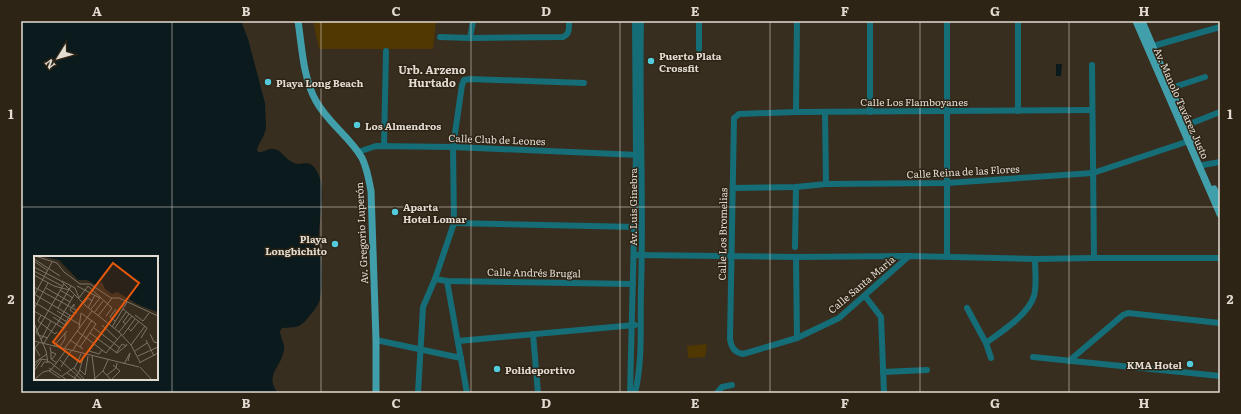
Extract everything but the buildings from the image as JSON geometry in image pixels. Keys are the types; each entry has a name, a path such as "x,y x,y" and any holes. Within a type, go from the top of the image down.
{"main road":[{"name":"Av. Gregorio Luperón","path":"298,21 305,71 316,102 330,122 358,152 366,169 371,191 376,340 376,393"},
{"name":"Av. Manolo Tavárez Justo","path":"1136,21 1220,214"},
{"name":"Av. Manolo Tavárez Justo","path":"1142,21 1203,165 1220,201"}],"street":[{"path":"470,38 473,21"},
{"path":"440,37 563,38 569,32 569,21"},
{"name":"Av. Luis Ginebra","path":"635,21 642,228 640,358 635,393"},
{"name":"Av. Luis Ginebra","path":"630,393 634,227 639,155 641,21"},
{"path":"699,21 699,50"},
{"path":"796,21 796,112"},
{"path":"870,21 870,112"},
{"path":"947,257 948,21"},
{"path":"1018,21 1018,111"},
{"path":"1153,46 1220,27"},
{"path":"384,146 386,51"},
{"path":"1092,65 1094,258"},
{"path":"1171,88 1205,77"},
{"path":"418,393 423,307 435,279 454,223 454,147 462,85 464,80 584,83"},
{"name":"Calle Los Flamboyanes","path":"736,116 739,114 796,112 1092,110"},
{"path":"825,112 826,184"},
{"path":"1187,125 1220,112"},
{"name":"Calle Los Bromelias","path":"735,351 730,344 734,118 736,116"},
{"name":"Calle Reina de las Flores","path":"733,188 796,187 826,184 947,183 1093,173 1188,141"},
{"name":"Calle Club de Leones","path":"358,152 376,146 384,146 454,147 639,155"},
{"path":"1203,165 1220,162"},
{"path":"795,246 796,187"},
{"path":"454,223 642,228"},
{"path":"634,255 732,257 909,256 1035,259 1220,258"},
{"name":"Calle Santa María","path":"735,351 743,354 797,338 839,318 909,256"},
{"path":"796,257 797,338"},
{"path":"986,343 1012,323 1031,303 1034,295 1035,284 1035,259"},
{"name":"Calle Andrés Brugal","path":"435,279 633,284"},
{"path":"447,280 467,393"},
{"path":"865,296 881,317 884,393"},
{"path":"967,308 986,343 991,358"},
{"path":"1069,361 1123,315 1128,313 1220,323"},
{"path":"458,341 640,325"},
{"path":"533,334 538,393"},
{"path":"376,340 461,358"},
{"path":"1033,357 1220,376"},
{"path":"883,372 927,370"},
{"path":"717,393 722,387 732,385"}],"shaded area":[{"path":"21,21 241,21 248,39 265,103 266,128 257,150 260,152 276,149 295,164 310,164 320,177 322,185 322,202 319,227 322,275 320,298 314,310 299,326 282,328 280,331 284,349 281,361 275,371 272,381 278,393 21,393"},
{"path":"313,21 436,21 433,49 319,49"},
{"path":"1056,64 1062,64 1061,76 1056,76"},
{"path":"707,344 705,357 688,358 687,346"}],"place":[{"name":"Puerto Plata Crossfit","path":"651,61"},
{"name":"Playa Long Beach","path":"268,82"},
{"name":"Los Almendros","path":"357,125"},
{"name":"Aparta Hotel Lomar","path":"395,212"},
{"name":"Playa Longbichito","path":"335,244"},
{"name":"KMA Hotel","path":"1190,364"},
{"name":"Polideportivo","path":"497,369"}],"district":[{"name":"Urb. Arzeno Hurtado","path":"432,75"}]}
